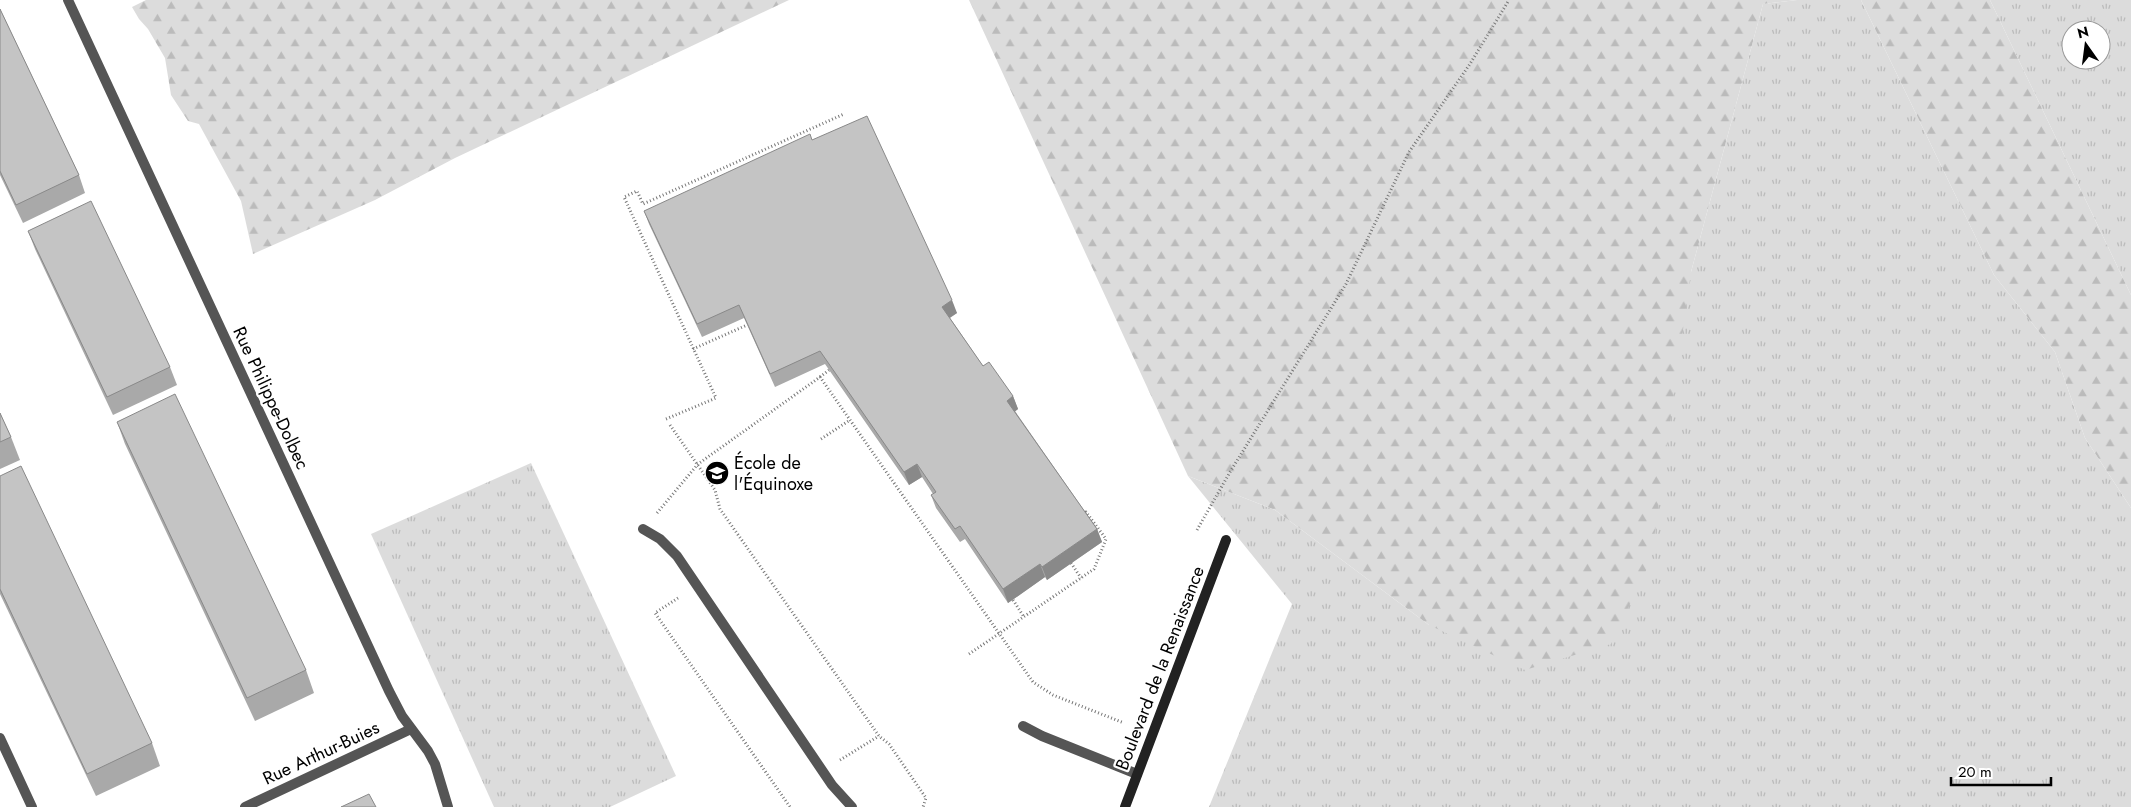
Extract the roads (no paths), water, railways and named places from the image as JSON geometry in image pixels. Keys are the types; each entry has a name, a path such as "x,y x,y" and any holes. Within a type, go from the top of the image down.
{"street":[{"name":"Rue Philippe-Dolbec","path":"68,0 389,691 411,729 428,751 435,764 448,807"},
{"path":"644,529 667,545 697,584 823,772 843,799 852,807"},
{"name":"Boulevard de la Renaissance","path":"1125,807 1226,540"},
{"path":"1023,726 1042,736 1137,774"},
{"name":"Rue Arthur-Buies","path":"245,807 411,729"},
{"path":"0,738 32,807"}],"place":[{"name":"École de l'Équinoxe","path":"717,473"}]}
